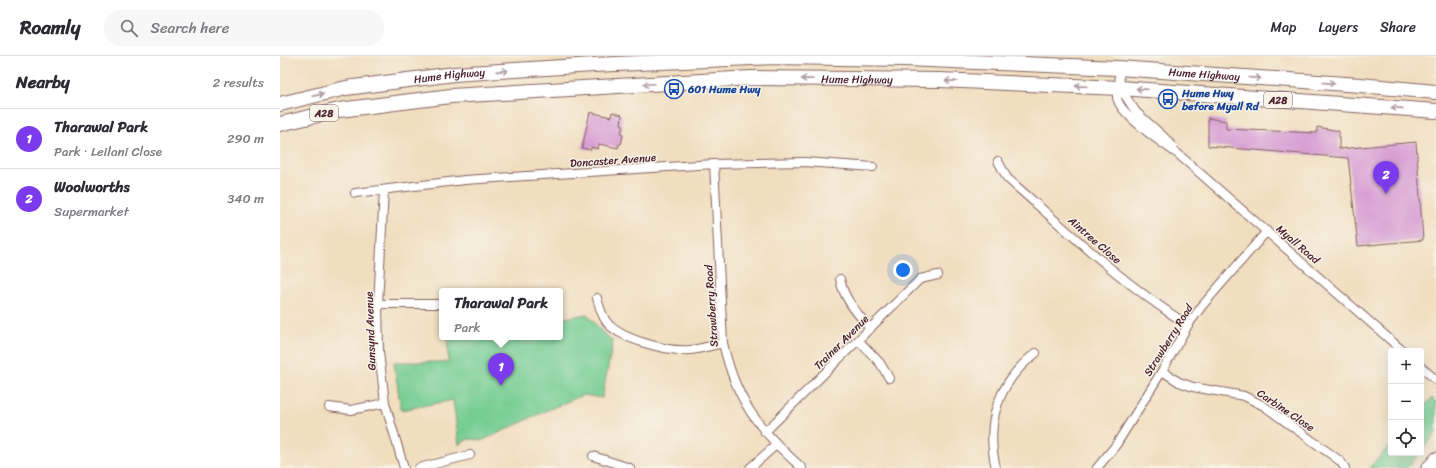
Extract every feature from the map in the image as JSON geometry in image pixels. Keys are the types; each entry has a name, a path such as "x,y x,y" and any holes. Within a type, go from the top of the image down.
{"highway":[{"name":"Hume Highway","path":"280,104 346,88 454,74 609,64 776,57 905,58 1118,68 1436,92"},
{"name":"Hume Highway","path":"280,124 339,110 451,96 751,78 940,80 1120,88 1436,111"}],"street":[{"name":"Myall Road","path":"1118,68 1120,88 1117,95 1119,104 1125,111 1159,141 1178,154 1400,348"},
{"name":"Aintree Close","path":"998,161 1007,178 1111,269 1161,308 1188,325"},
{"name":"Doncaster Avenue","path":"355,193 465,180 714,164 805,162 873,167"},
{"name":"Strawberry Road","path":"714,164 723,343 733,378 741,398 750,413 776,445 802,468"},
{"name":"Gunsynd Avenue","path":"384,190 378,304 379,352 385,403 404,468"},
{"name":"Strawberry Road","path":"1097,468 1116,445 1162,371 1188,325 1202,306 1267,231"},
{"name":"Trainer Avenue","path":"765,432 920,279 938,275"},
{"path":"840,279 842,290 846,299 870,329"},
{"path":"597,298 605,320 614,329 626,337 668,348 690,350 723,343"},
{"path":"378,304 439,304"},
{"path":"859,340 880,363 889,378"},
{"path":"996,468 992,442 992,426 996,409 1001,395 1013,374 1022,363 1036,353"},
{"path":"1424,370 1436,380"},
{"name":"Carbine Close","path":"1162,371 1179,382 1193,387 1244,396 1255,401 1332,455 1340,461 1345,468"},
{"path":"329,407 350,410 385,403"},
{"path":"750,468 776,445"},
{"path":"419,468 470,455"},
{"path":"593,456 630,468"},
{"path":"1427,468 1436,458"}],"green space":[{"path":"587,314 602,332 613,341 602,398 583,395 481,441 470,439 459,445 453,400 401,410 394,362 448,362 448,340 563,340 563,318"},
{"path":"1432,398 1436,402 1436,433 1424,447 1424,420 1424,407"},
{"path":"1388,447 1388,456 1417,456 1407,468 1369,468"}],"building":[{"path":"590,112 611,117 612,112 622,115 621,124 623,125 621,134 623,135 621,144 619,144 618,148 599,144 598,149 591,147 591,150 582,148"},
{"path":"1208,118 1226,121 1226,129 1317,133 1317,127 1339,131 1339,149 1416,142 1423,240 1358,246 1348,158 1208,146"}],"place":[{"name":"601 Hume Hwy","path":"674,89"},
{"name":"Hume Hwy before Myall Rd","path":"1168,99"},
{"name":"Woolworths","path":"1386,194"},
{"name":"Tharawal Park","path":"501,386"}]}
